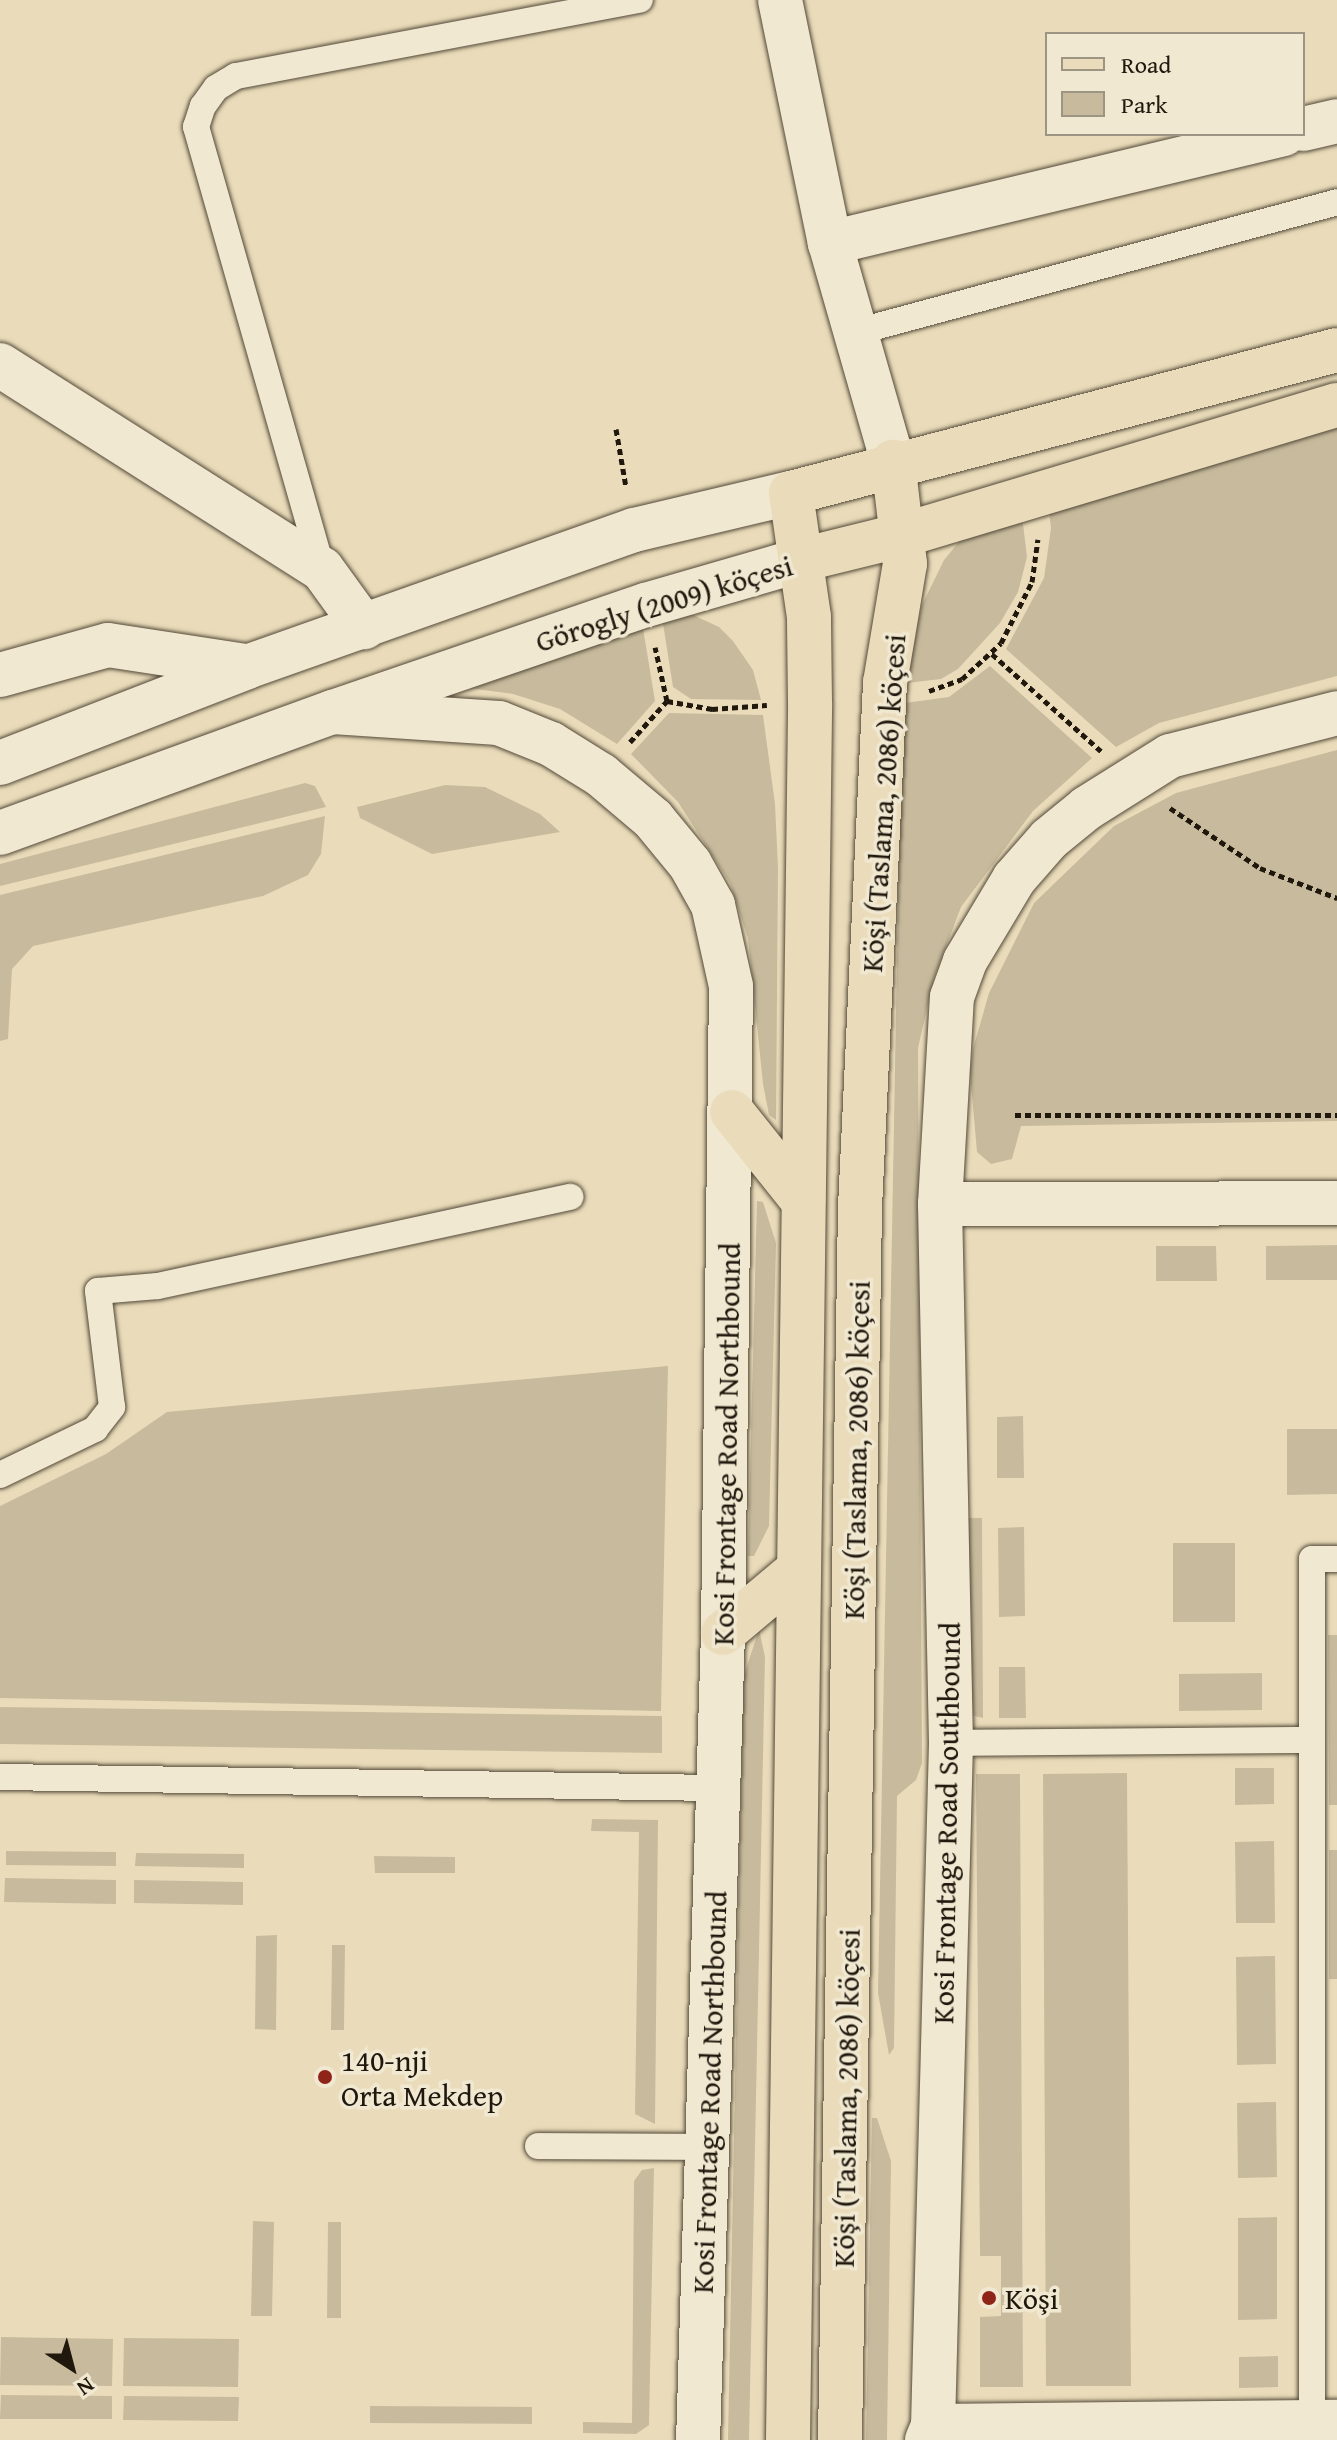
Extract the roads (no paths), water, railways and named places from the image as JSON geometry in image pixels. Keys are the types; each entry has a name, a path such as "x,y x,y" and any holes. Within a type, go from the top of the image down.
{"main road":[{"path":"791,493 893,462 1337,350"},
{"name":"Görogly (2009) köçesi","path":"801,560 903,535 1337,405"},
{"name":"Köşi (Taslama, 2086) köçesi","path":"840,2440 860,1207 885,695 905,564 893,462"},
{"name":"Köşi (Taslama, 2086) köçesi","path":"788,2440 810,703 801,560 791,493"},
{"path":"732,1112 803,1201"},
{"path":"723,1633 797,1571"}],"street":[{"path":"780,0 830,243 893,462"},
{"path":"1305,129 1337,121"},
{"path":"830,243 1276,136"},
{"path":"0,365 322,569 364,627"},
{"path":"0,763 247,667 634,530 791,493"},
{"name":"Görogly (2009) köçesi","path":"0,833 333,712 646,605 801,560"},
{"path":"0,675 108,645 247,667"},
{"name":"Kosi Frontage Road Northbound","path":"333,712 499,723 551,744 653,819 690,864 713,905 731,986 732,1112 723,1633 698,2440"},
{"name":"Kosi Frontage Road Southbound","path":"930,2433 951,1743 940,1204 952,997 965,961 1014,879 1049,839 1132,778 1170,756 1337,713"},
{"path":"940,1204 1337,1203"},
{"path":"930,2433 1239,2433 1324,2422"}],"lane":[{"path":"322,569 196,127 203,106 216,88 236,76 640,0"},
{"path":"856,332 1337,202"},
{"path":"0,1475 95,1429 112,1407 98,1291 158,1286 570,1197"},
{"path":"1324,2422 1324,2018 1312,1740 1312,1559 1337,1559"},
{"path":"951,1743 1312,1740"},
{"path":"0,1777 719,1788"},
{"path":"538,2146 707,2147"}],"place":[{"name":"140-nji Orta Mekdep","path":"325,2077"},
{"name":"Köşi","path":"989,2298"}]}
